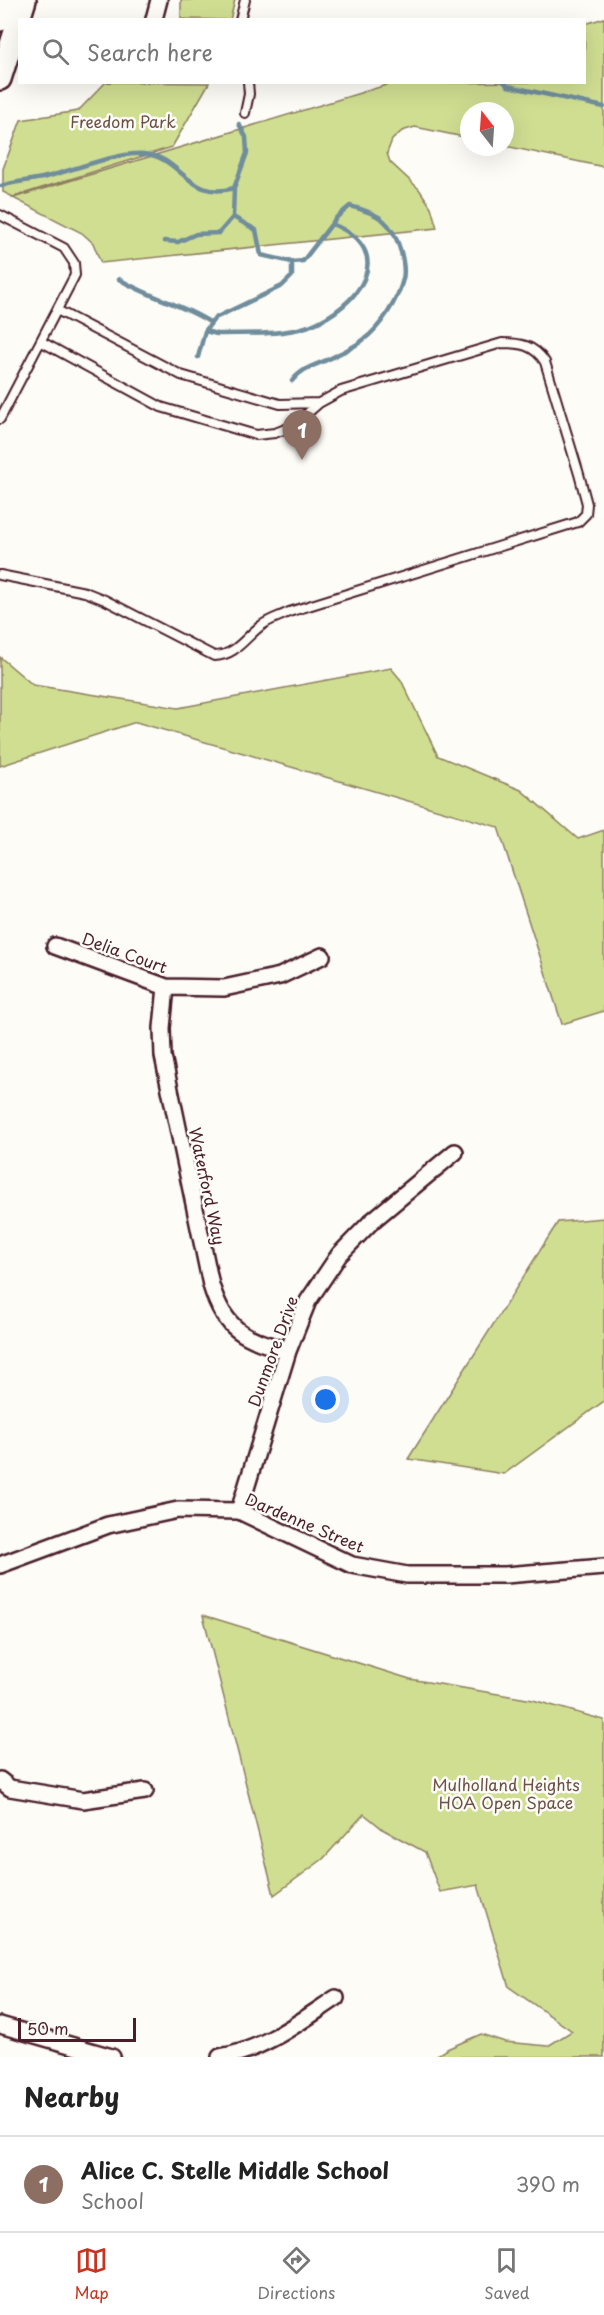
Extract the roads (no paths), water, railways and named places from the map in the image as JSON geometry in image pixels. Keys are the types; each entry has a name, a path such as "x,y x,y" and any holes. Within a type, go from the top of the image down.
{"main road":[{"path":"0,20 6,0"},
{"path":"19,18 25,0"},
{"path":"0,79 18,22"}],"street":[{"path":"154,18 159,0"},
{"name":"Delia Court","path":"55,946 166,987 224,988 280,976 322,956"},
{"name":"Waterford Way","path":"166,987 162,1028 163,1056 211,1285 218,1307 234,1328 259,1342 288,1352"},
{"name":"Dunmore Drive","path":"239,1511 288,1352 308,1301 339,1255 372,1221 455,1152"},
{"name":"Dardenne Street","path":"0,1565 108,1526 178,1510 239,1511 352,1565 407,1575 505,1575 604,1567"},
{"path":"0,1780 10,1788 83,1800 145,1791"},
{"path":"220,2057 267,2041 336,1998"},
{"path":"0,2025 112,2057"}],"lane":[{"path":"240,18 245,0"},
{"path":"245,113 249,94 248,84"},
{"path":"0,215 64,248 74,263 75,275 0,419"},
{"path":"57,310 181,375 280,404 319,404"},
{"path":"0,575 85,592 214,656 222,656 230,653 262,625 290,612 578,522 586,514 587,504 579,474 544,362 539,353 530,346 519,343 502,343 341,391 319,404 293,426 275,433 256,435 161,407 42,342"}],"waterway":[{"path":"506,84 604,107"},
{"path":"164,241 178,242 196,234 219,233 233,217 234,188 247,153 246,137 239,124"},
{"path":"1,186 46,177 122,156 144,154 167,162 195,184 206,189 218,191 234,188"},
{"path":"233,217 256,230 261,255 292,262 303,261 337,217 350,206 369,212 383,220 393,233 401,252 403,279 397,296 382,321 357,345 306,369 292,381"},
{"path":"205,331 217,334 287,331 309,326 343,306 356,293 368,264 364,249 353,236 332,224"},
{"path":"198,357 205,331 215,318 282,286 292,276 292,262"},
{"path":"119,279 211,323"}],"place":[{"name":"Alice C. Stelle Middle School","path":"302,460"}],"park label":[{"name":"Freedom Park","path":"123,121"},
{"name":"Mulholland Heights HOA Open Space","path":"506,1793"}]}
